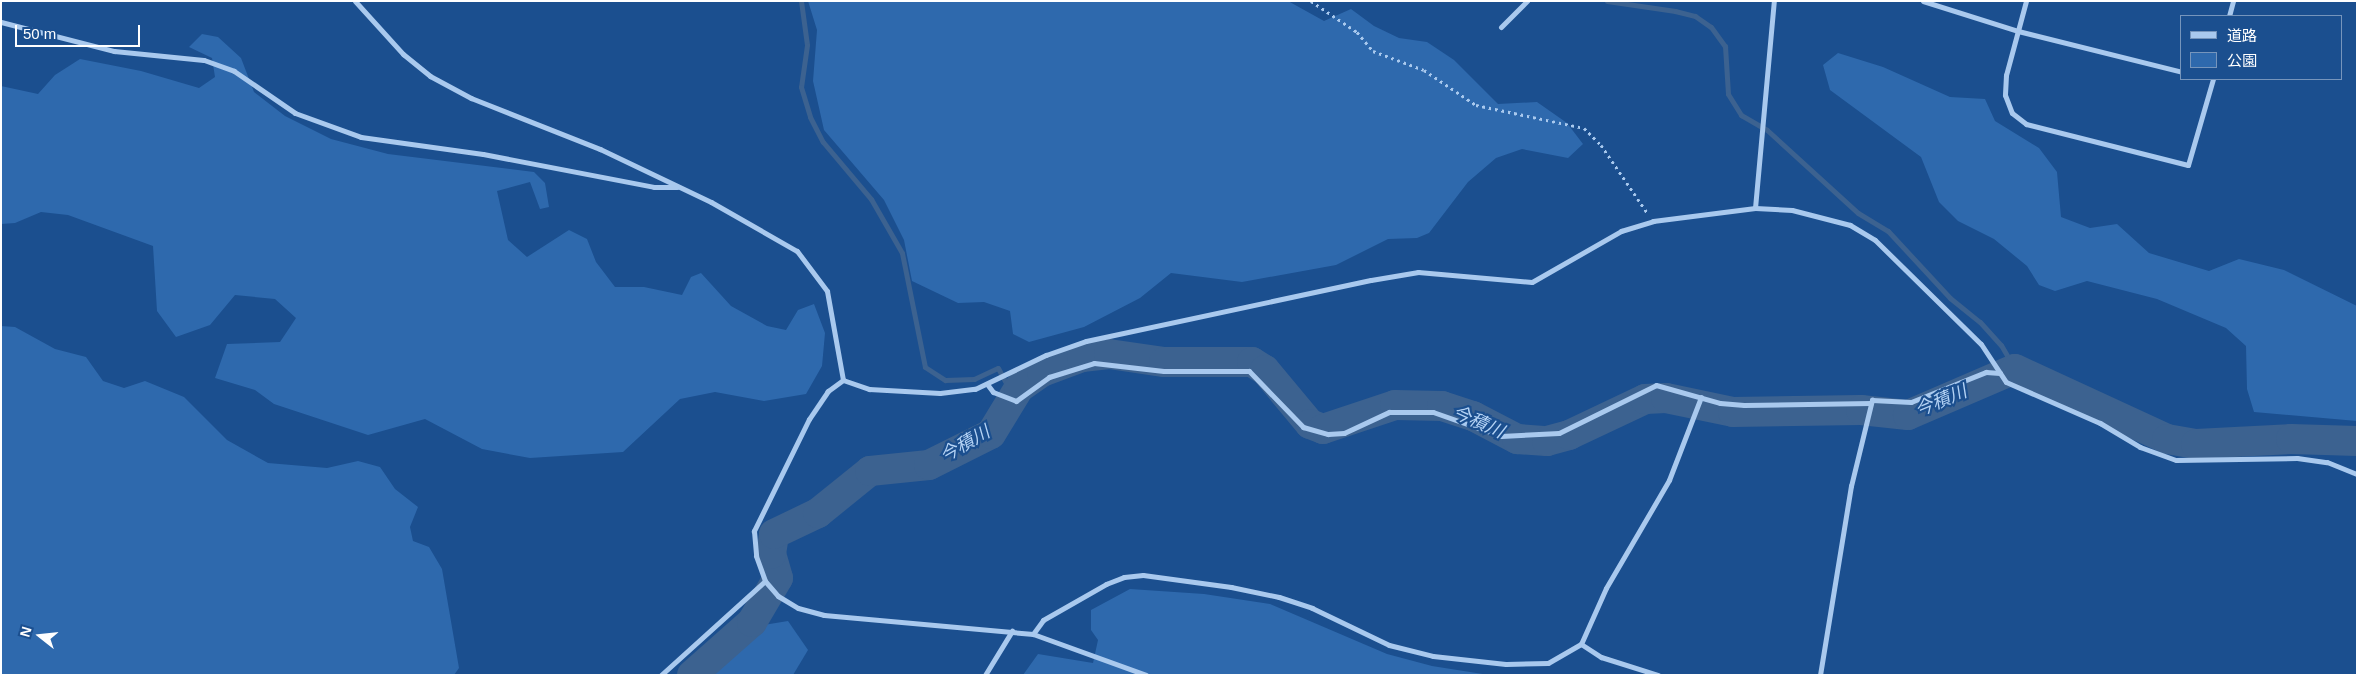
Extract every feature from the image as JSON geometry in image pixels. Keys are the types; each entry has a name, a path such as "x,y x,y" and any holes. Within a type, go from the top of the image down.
{"street":[{"path":"355,1 403,54 430,76 471,98 600,149 774,235 797,251 827,291 843,380"},
{"path":"1501,27 1527,1"},
{"path":"1756,208 1774,1"},
{"path":"1923,1 2018,31 2180,72"},
{"path":"2026,1 2006,75 2006,95 2012,113 2026,124 2144,156 2188,165 2211,80"},
{"path":"2229,15 2233,1"},
{"path":"1,22 114,51 204,60 234,70 296,113 361,137 483,154 654,187 677,187"},
{"path":"843,380 869,389 940,393 987,384 1046,355 1086,341 1372,280 1418,272 1532,282 1621,231 1653,221 1756,208 1792,210 1840,223 1875,240 1981,344 2000,373 2018,390 2176,460 2297,458 2327,462 2357,474"},
{"path":"987,384 993,392 1016,401 1049,377 1094,363 1164,371 1249,371 1303,427 1328,434 1344,433 1389,412 1434,412 1501,436 1559,433 1656,385 1744,406 1871,404"},
{"path":"1820,675 1850,496 1872,400 1911,402 1986,372 2000,373"},
{"path":"843,380 828,391 809,419 761,514 755,539 765,582 778,596 798,608 824,615 1033,634 1146,675"},
{"path":"1033,634 1043,620 1106,584 1124,577 1143,575 1279,598 1312,608 1389,645 1457,660 1548,663 1581,644 1606,588 1668,480 1700,397"},
{"path":"661,675 765,582"},
{"path":"985,675 1012,631"},
{"path":"1581,644 1601,657 1658,675"}],"path":[{"path":"1311,1 1345,23 1373,51 1424,70 1476,105 1584,128 1601,146 1653,221"}],"green space":[{"path":"808,1 1288,1 1324,21 1351,9 1374,26 1399,38 1427,42 1454,60 1498,104 1537,102 1567,123 1583,144 1568,158 1522,149 1496,158 1468,182 1429,233 1417,238 1388,239 1336,265 1242,282 1171,273 1140,298 1084,327 1029,342 1013,334 1010,311 984,302 958,303 912,281 904,240 884,200 824,130 813,81 817,30"},
{"path":"202,34 218,37 241,58 254,92 285,116 331,139 388,154 534,172 545,183 549,207 540,209 530,182 497,191 508,240 527,257 569,230 587,239 596,262 615,287 644,287 682,295 691,277 701,273 731,306 767,326 786,330 798,310 814,304 825,333 822,366 806,394 764,401 715,392 680,399 623,452 530,458 482,449 425,419 368,435 274,404 255,390 215,378 227,344 280,342 296,318 275,299 235,295 210,325 176,337 157,311 153,246 68,215 41,212 15,223 1,224 1,86 38,94 55,75 80,59 141,71 199,88 215,77 212,58 189,47"},
{"path":"1838,53 1883,67 1950,97 1985,99 1995,121 2039,148 2057,172 2061,217 2090,228 2117,224 2149,253 2209,271 2239,259 2284,270 2357,306 2357,421 2254,412 2247,389 2246,346 2226,328 2157,299 2087,281 2055,291 2039,285 2027,266 1994,239 1958,221 1939,202 1921,157 1830,90 1823,65"},
{"path":"1,326 15,327 55,349 86,357 103,381 124,388 145,381 184,397 227,440 268,463 327,468 358,461 380,467 395,489 418,507 410,527 413,541 429,547 442,569 459,668 454,675 1,675"},
{"path":"1130,589 1204,594 1270,604 1387,654 1432,666 1489,675 1023,675 1038,654 1093,663 1098,640 1091,630 1091,610"},
{"path":"788,621 808,650 793,675 700,675 751,627"}],"waterway":[{"path":"801,1 807,45 801,87 810,117 823,142 871,199 902,253 925,367 945,380 974,379 998,368 1009,389 1019,388"},
{"path":"1607,1 1675,11 1695,16 1711,27 1725,46 1728,94 1741,115 1767,130 1858,213 1888,231 1950,298 1980,322 2001,345 2015,369"},
{"name":"今積川","path":"692,675 752,622 778,578 771,554 774,534 818,513 870,471 929,465 991,434 1019,388 1042,372 1082,357 1109,354 1164,362 1252,362 1265,370 1310,424 1323,429 1395,405 1442,406 1473,416 1517,439 1547,441 1569,435 1645,399 1666,398 1733,412 1861,410 1908,415 2015,369 2167,439 2196,444 2291,439 2357,441"}]}
